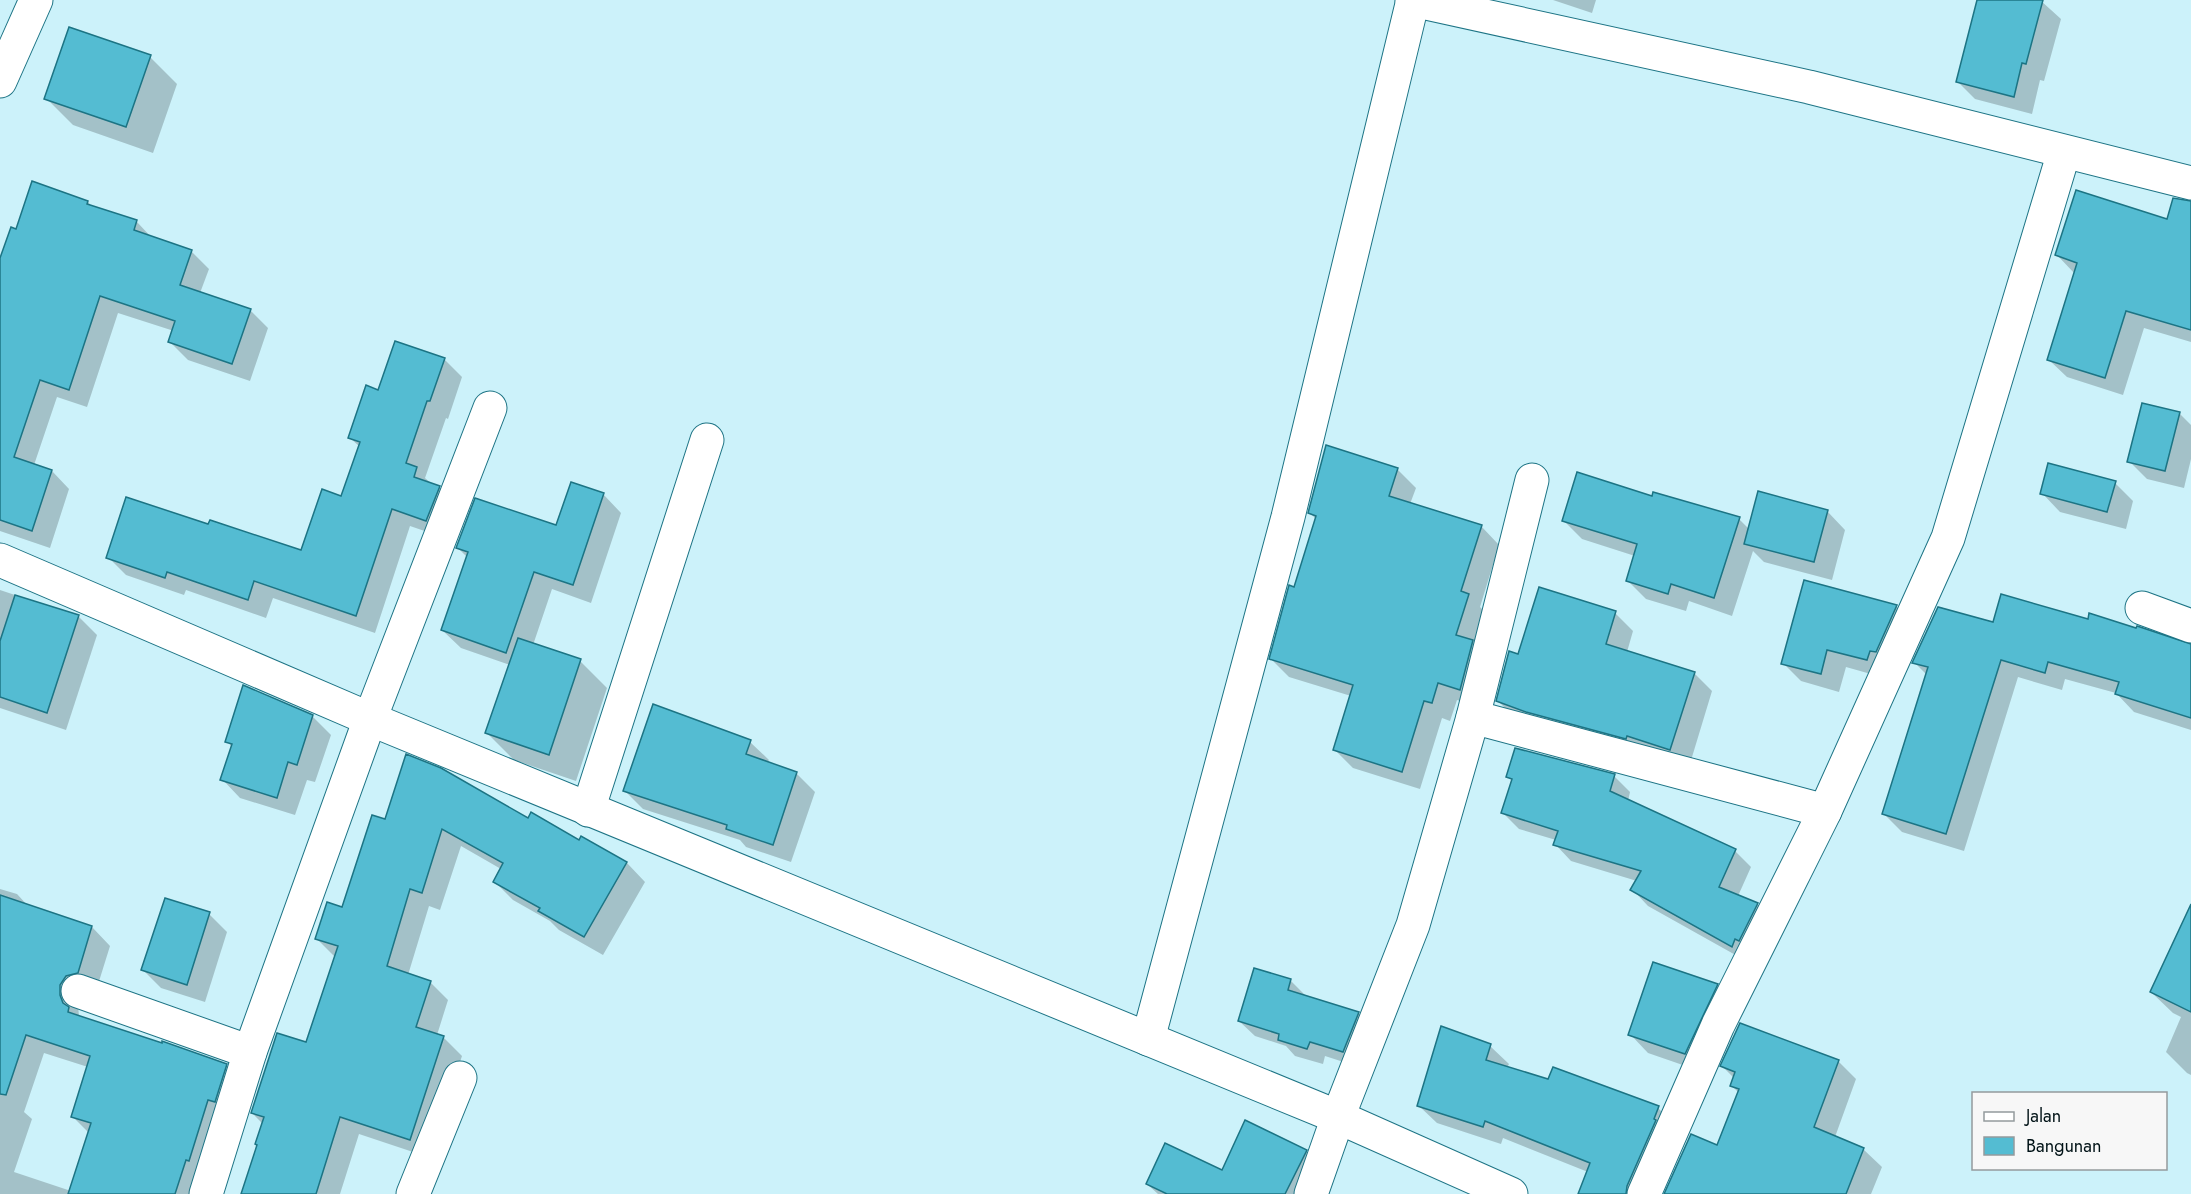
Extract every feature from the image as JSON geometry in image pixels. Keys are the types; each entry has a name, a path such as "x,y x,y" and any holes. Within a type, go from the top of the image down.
{"street":[{"path":"0,81 36,0"},
{"path":"1148,1039 1288,517 1412,0 1809,87 2191,183"},
{"path":"1644,1194 1718,1025 1826,811 1948,538 2064,152"},
{"path":"206,1194 250,1052 370,719 490,408"},
{"path":"588,810 707,440"},
{"path":"1311,1194 1338,1117 1413,925 1473,717 1532,480"},
{"path":"0,560 588,810 1338,1117 1511,1194"},
{"path":"2142,608 2191,626"},
{"path":"1473,717 1826,811"},
{"path":"78,991 250,1052"},
{"path":"413,1194 460,1078"}],"building":[{"path":"1977,0 2043,0 2026,64 2022,63 2014,97 1956,82"},
{"path":"69,27 151,55 126,127 44,99"},
{"path":"32,181 88,201 87,204 137,220 134,230 192,250 180,285 251,309 232,364 168,342 175,321 100,296 69,390 40,380 14,457 52,470 32,531 0,520 0,258 11,227 16,229"},
{"path":"2076,190 2167,219 2173,198 2191,201 2191,330 2126,311 2105,378 2047,360 2077,263 2055,255"},
{"path":"395,341 445,358 430,401 427,401 406,463 417,467 414,477 440,486 426,521 392,509 356,616 254,581 248,600 167,572 165,578 106,558 126,497 208,524 210,520 301,550 322,489 341,496 360,442 348,438 366,385 378,390"},
{"path":"2142,403 2180,412 2165,471 2127,462"},
{"path":"1326,445 1398,468 1389,496 1482,525 1461,591 1469,594 1456,635 1473,640 1460,690 1438,683 1432,703 1424,701 1402,772 1333,750 1353,685 1269,659 1289,585 1294,587 1316,516 1308,513"},
{"path":"2048,463 2116,481 2107,512 2040,494"},
{"path":"1577,472 1652,496 1653,492 1740,517 1714,598 1671,584 1668,594 1626,581 1637,544 1562,521"},
{"path":"571,482 604,493 573,585 534,572 506,653 441,630 468,552 456,548 475,498 556,525"},
{"path":"1758,491 1828,510 1814,562 1744,544"},
{"path":"1804,580 1897,605 1876,652 1870,651 1867,660 1827,650 1821,674 1781,664"},
{"path":"1539,587 1616,611 1606,644 1695,672 1670,750 1627,736 1626,739 1526,712 1496,701 1509,651 1518,654"},
{"path":"2001,594 2088,619 2089,613 2191,644 2191,718 2115,694 2119,682 2048,662 2045,673 2001,660 1946,834 1882,814 1928,667 1912,663 1938,607 1993,622"},
{"path":"15,595 79,615 47,713 0,697 0,641"},
{"path":"518,638 581,659 549,755 485,733"},
{"path":"243,685 313,715 297,765 288,762 277,798 220,780 232,744 225,742"},
{"path":"653,704 751,740 746,754 797,772 773,845 726,829 727,825 623,791"},
{"path":"1515,748 1615,774 1610,791 1736,849 1719,887 1758,903 1739,941 1735,939 1732,947 1630,890 1641,871 1553,845 1558,831 1501,813 1512,779 1506,777"},
{"path":"406,754 441,768 528,818 531,812 579,840 581,836 627,862 584,937 538,911 540,908 493,882 503,863 442,829 422,893 410,889 387,966 431,981 416,1027 444,1036 410,1140 340,1117 316,1194 241,1194 264,1117 251,1113 277,1033 306,1042 338,946 315,939 327,902 342,907 372,815 385,819"},
{"path":"0,895 92,926 78,973 66,976 60,985 60,995 63,1003 69,1007 68,1012 227,1064 215,1102 208,1100 189,1161 186,1160 175,1194 68,1194 91,1123 71,1117 90,1056 26,1035 6,1095 0,1094"},
{"path":"165,898 210,912 187,985 141,970"},
{"path":"2191,904 2191,1012 2150,992"},
{"path":"1653,962 1718,984 1685,1054 1628,1035"},
{"path":"1254,968 1291,979 1288,990 1359,1012 1343,1052 1310,1042 1307,1049 1278,1040 1279,1034 1238,1021"},
{"path":"1740,1023 1839,1060 1814,1127 1864,1148 1846,1194 1664,1194 1691,1134 1717,1145 1739,1089 1730,1086 1735,1072 1720,1066"},
{"path":"1441,1026 1491,1044 1486,1060 1548,1079 1553,1067 1659,1106 1654,1119 1656,1120 1627,1186 1626,1194 1578,1194 1590,1163 1485,1121 1483,1127 1417,1106"},
{"path":"1245,1120 1307,1150 1285,1194 1167,1194 1146,1184 1165,1143 1222,1170"}]}
